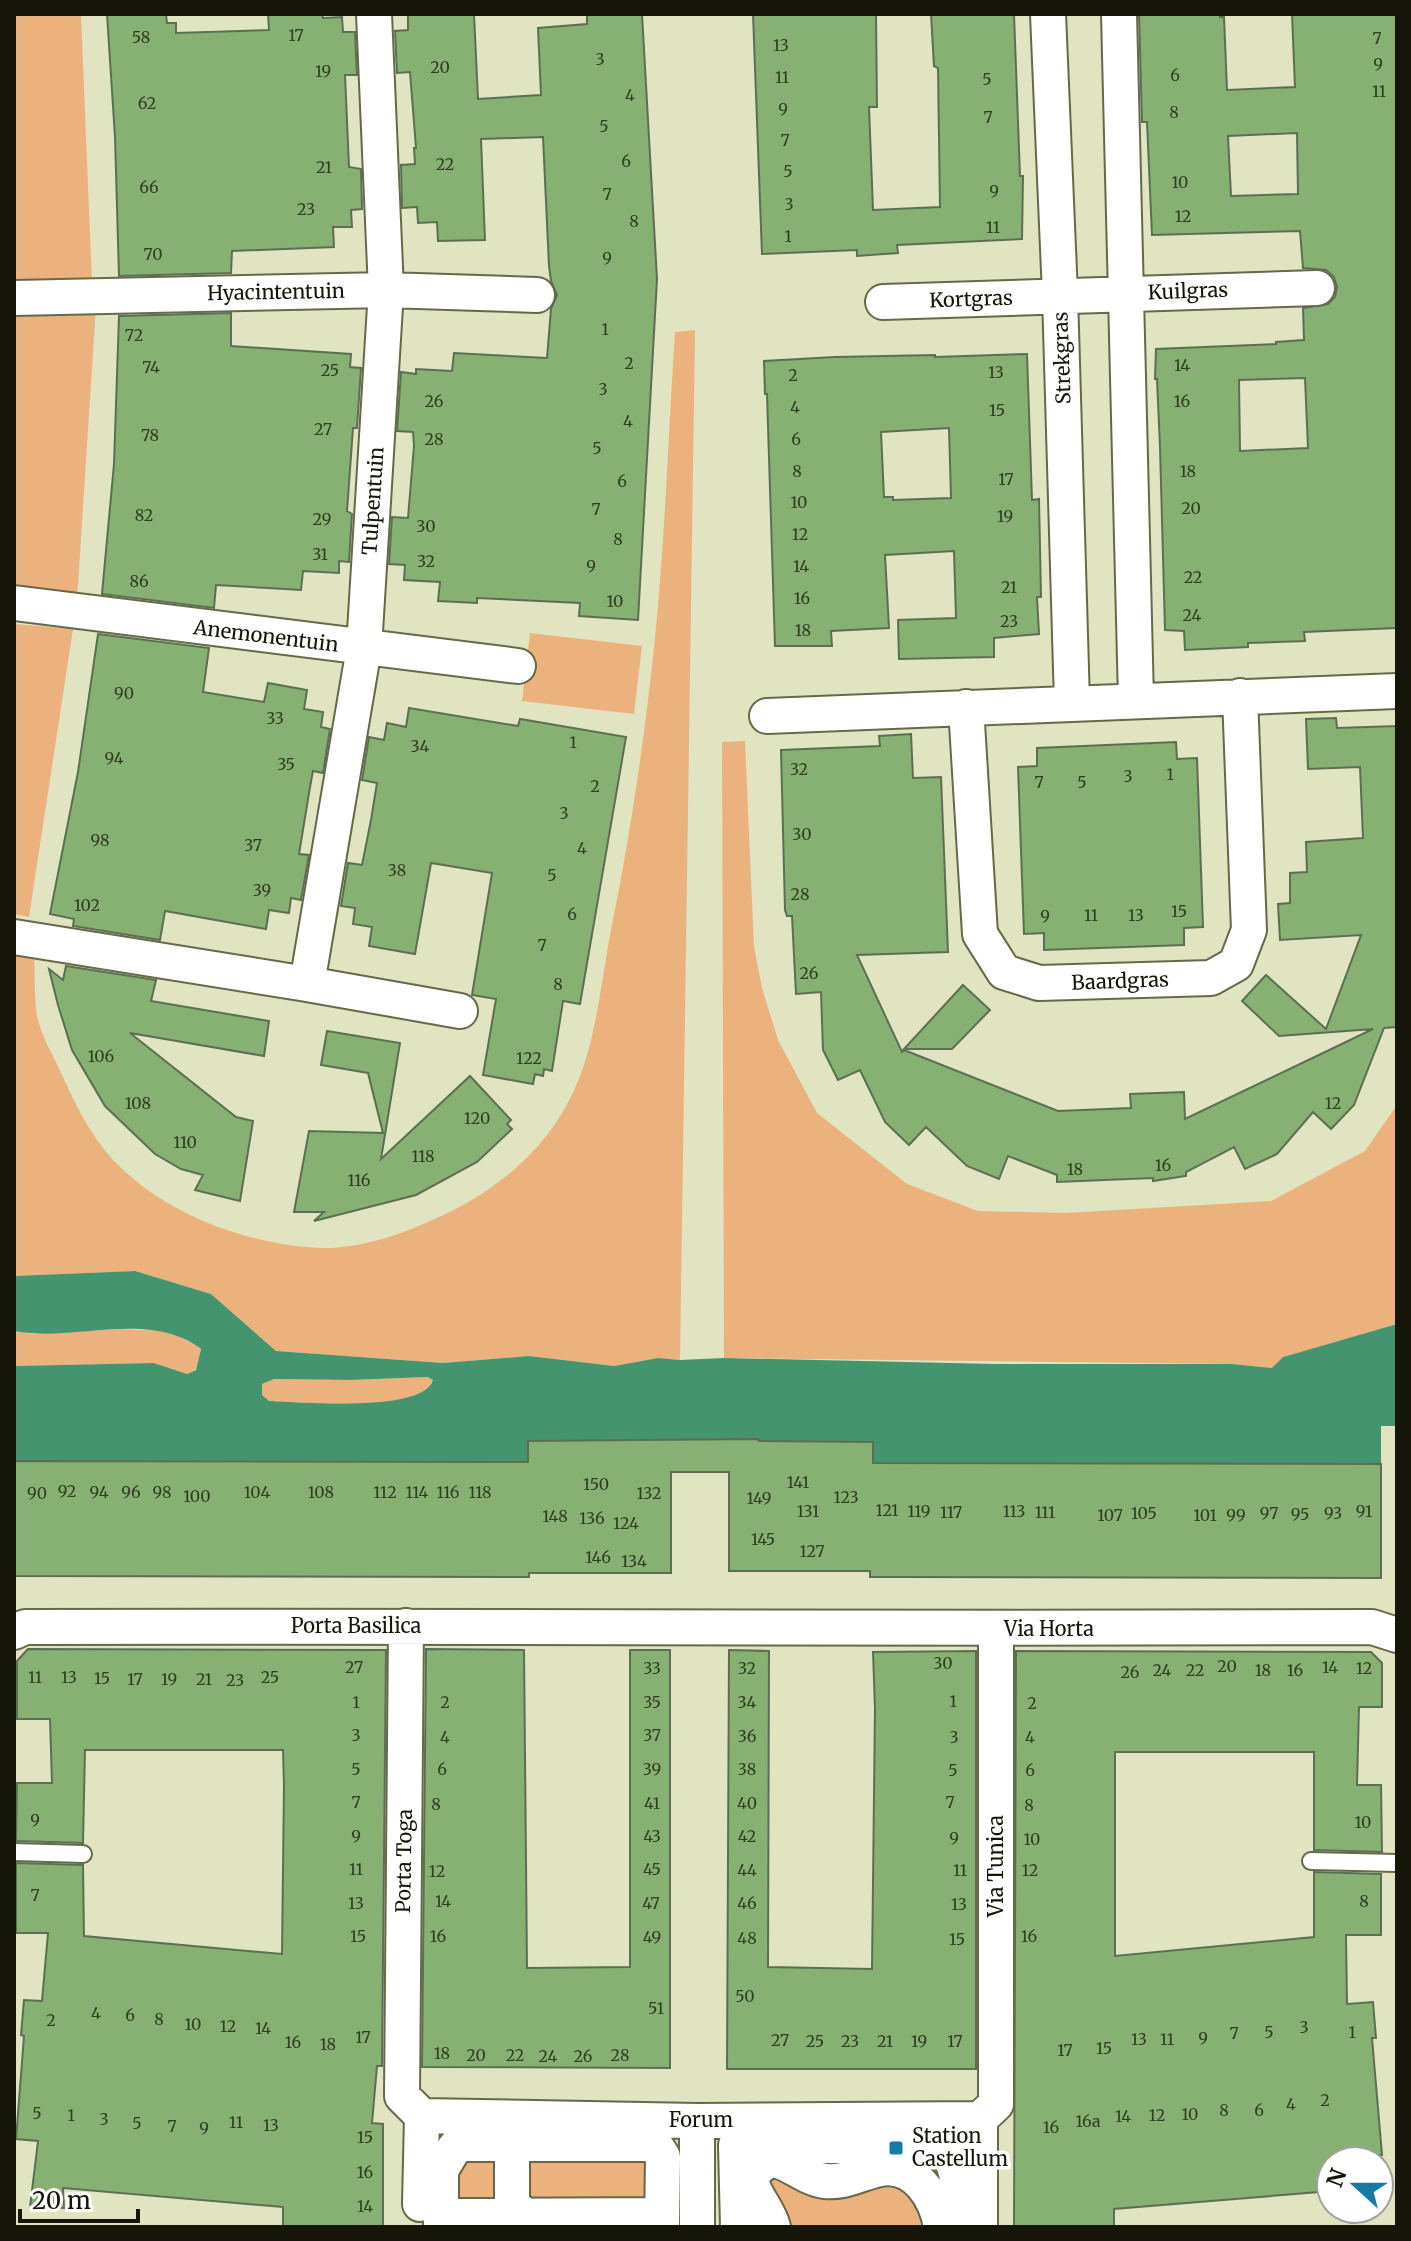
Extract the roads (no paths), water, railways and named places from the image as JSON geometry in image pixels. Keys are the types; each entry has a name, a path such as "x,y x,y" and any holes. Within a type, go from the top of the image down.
{"street":[{"name":"Tulpentuin","path":"307,984 364,648 386,290 374,14"},
{"name":"Strekgras","path":"1048,14 1072,703"},
{"path":"1119,14 1136,700"},
{"name":"Kuilgras","path":"1060,295 1317,288"},
{"name":"Hyacintentuin","path":"14,298 386,290 537,295"},
{"name":"Kortgras","path":"883,302 1060,295"},
{"name":"Anemonentuin","path":"14,603 518,666"},
{"path":"767,716 1397,691"},
{"name":"Baardgras","path":"966,707 980,934 1004,972 1039,983 1195,979 1211,978 1236,964 1249,930 1240,696"},
{"path":"14,937 460,1011"},
{"name":"Porta Toga","path":"406,1626 412,2106"},
{"name":"Porta Basilica","path":"14,1632 25,1627 699,1627"},
{"name":"Via Horta","path":"699,1627 820,1630 1372,1627 1397,1635"},
{"name":"Via Tunica","path":"988,2112 996,1629"},
{"path":"412,2106 434,2223"},
{"name":"Forum","path":"412,2106 697,2121 988,2112"},
{"path":"955,2223 988,2112"},
{"path":"697,2121 697,2227"},
{"path":"462,2144 656,2146 663,2157 662,2221 434,2223 441,2170 455,2147 462,2144"},
{"path":"512,2145 512,2204 525,2221"},
{"path":"755,2221 736,2145 890,2157 931,2146 943,2149 952,2159 956,2173 955,2223"}],"lane":[{"path":"14,1852 83,1854"},
{"path":"1311,1861 1397,1863"}],"place":[{"name":"Station Castellum","path":"896,2148"}]}
